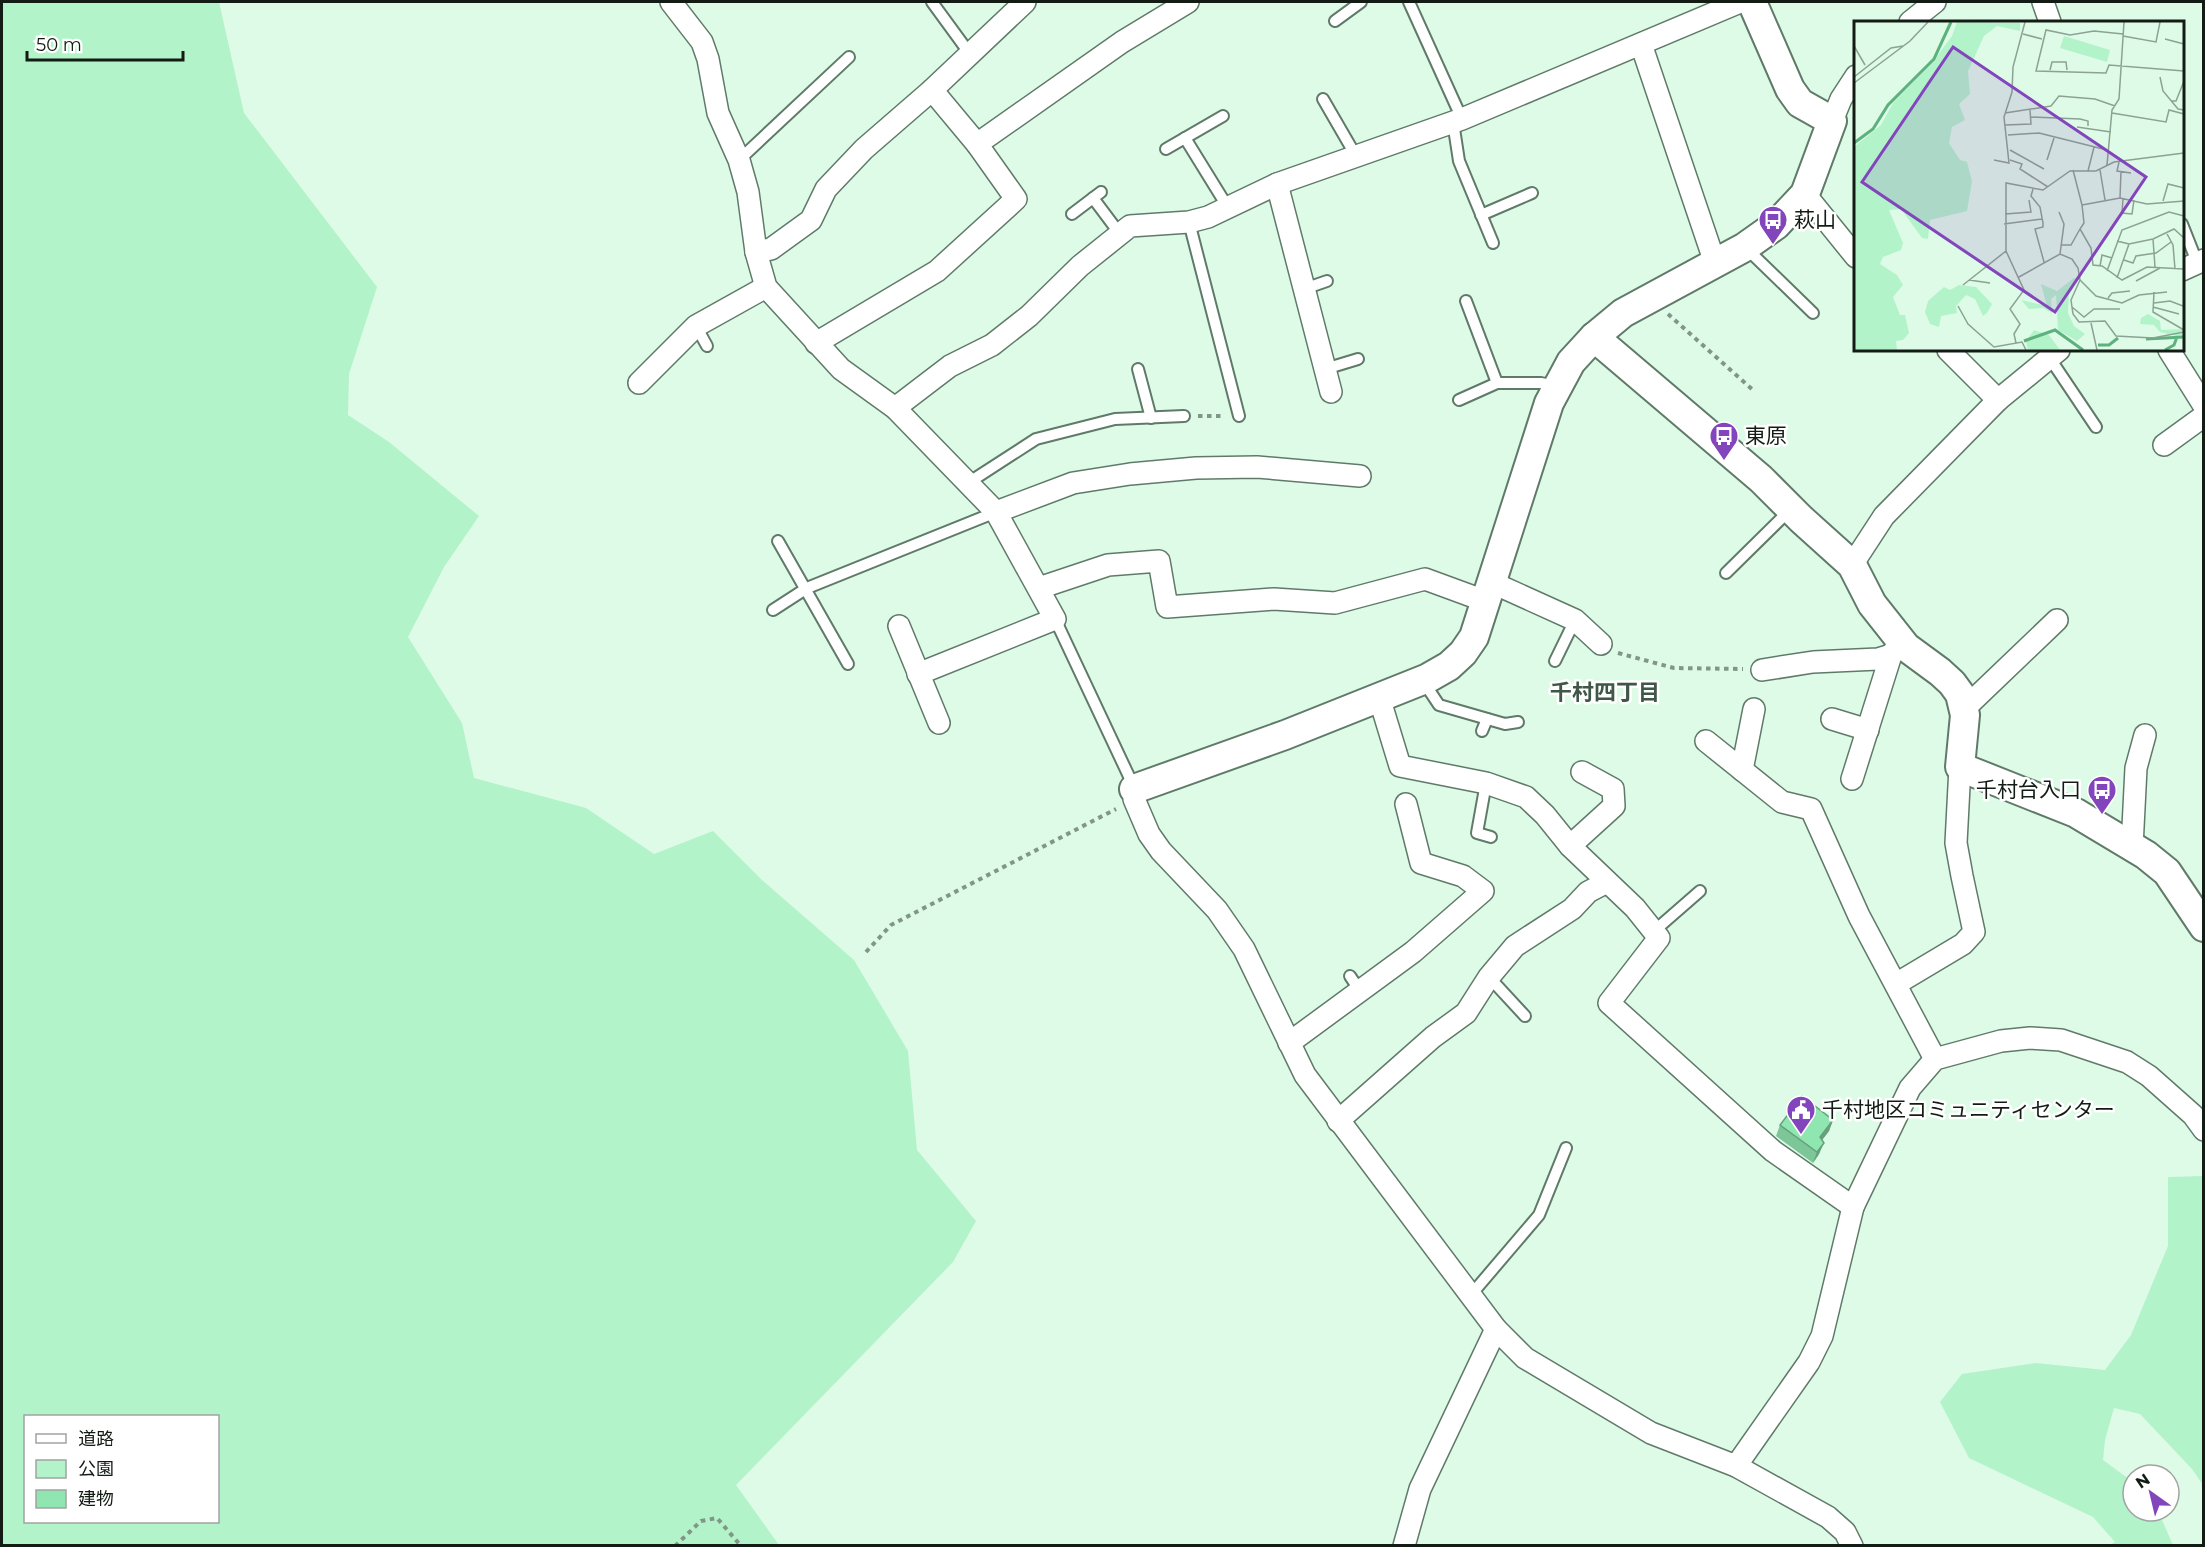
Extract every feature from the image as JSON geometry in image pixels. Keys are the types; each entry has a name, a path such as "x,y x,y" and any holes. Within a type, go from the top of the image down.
{"street":[{"path":"671,2 702,42 708,59 718,113 739,160 748,192 756,252 765,287 841,369 895,408 996,512 1040,588 1055,619 918,674"},
{"path":"756,252 771,249 811,220 826,189 856,157 932,90 1025,2"},
{"path":"977,144 1122,42 1188,2"},
{"path":"895,408 950,366 992,345 1029,316 1080,266 1130,226 1189,222 1208,216 1277,184 1457,120 1740,2"},
{"path":"1752,2 1790,89 1800,103 1832,121"},
{"path":"1912,21 1935,2"},
{"path":"2043,2 2050,21"},
{"path":"1641,44 1715,263"},
{"path":"1852,1545 1845,1532 1828,1517 1736,1466 1651,1433 1525,1358 1496,1329 1305,1075 1244,949 1217,910 1161,851 1149,834 1134,794 1423,681 1449,666 1463,653 1474,637 1549,403 1571,362 1594,337 1623,313 1745,247 1776,225 1805,194 1841,99 1854,79"},
{"path":"816,343 937,271 1016,199 977,144 932,90"},
{"path":"1277,184 1331,392"},
{"path":"1805,194 1854,255"},
{"path":"639,383 696,326 765,287"},
{"path":"1594,337 1761,479 1790,509 1852,565 1897,648 1852,779"},
{"path":"1949,351 1998,400"},
{"path":"2170,351 2204,406"},
{"path":"1852,565 1884,516 1998,400 2054,353"},
{"path":"2164,445 2204,416"},
{"path":"996,512 1073,483 1130,474 1196,468 1257,467 1360,476"},
{"path":"1040,588 1108,565 1158,561 1167,607 1274,599 1335,603 1425,579 1488,592 1575,620 1601,644"},
{"path":"1964,709 2057,620"},
{"path":"899,626 939,723"},
{"path":"1762,670 1813,662 1878,659 1897,648 1906,647 1952,683 1960,694 1965,715 1956,843 1974,932 1963,944 1896,984"},
{"path":"1379,697 1400,766 1486,783 1526,797 1545,815 1570,846 1635,908 1659,938 1609,1003 1773,1151 1853,1207"},
{"path":"1742,770 1754,709"},
{"path":"1832,719 1868,730"},
{"path":"2132,847 2136,768 2145,735"},
{"path":"1707,741 1782,802 1811,809 1859,916 1935,1059"},
{"path":"1960,767 2076,813 2132,847 2167,872 2204,927"},
{"path":"1570,846 1614,806 1613,789 1596,773"},
{"path":"1289,1043 1355,984 1413,952 1483,891 1463,876 1421,863 1406,804"},
{"path":"1338,1121 1433,1037 1466,1013 1489,977 1515,946 1572,909 1588,892 1607,882"},
{"path":"1736,1466 1809,1362 1822,1336 1853,1207 1910,1088 1935,1059 2001,1041 2030,1038 2061,1040 2127,1062 2149,1076 2193,1115 2204,1130"},
{"path":"1404,1545 1420,1489 1496,1329"}],"lane":[{"path":"932,2 970,54"},
{"path":"1335,21 1361,2"},
{"path":"1408,2 1457,120 1459,161 1493,243"},
{"path":"739,160 849,57"},
{"path":"1323,99 1356,156"},
{"path":"1166,149 1223,116"},
{"path":"1185,138 1227,206"},
{"path":"1481,215 1532,193"},
{"path":"1072,214 1097,195 1120,234"},
{"path":"1189,222 1239,416"},
{"path":"2184,231 2194,264"},
{"path":"1745,247 1813,313"},
{"path":"1304,289 1327,281"},
{"path":"1466,301 1497,382"},
{"path":"696,326 707,346"},
{"path":"2054,353 2096,427"},
{"path":"1325,369 1358,359"},
{"path":"1138,369 1151,417"},
{"path":"1458,400 1497,382 1541,383 1556,387"},
{"path":"968,483 1036,439 1115,419 1184,416"},
{"path":"1726,573 1790,509"},
{"path":"773,610 807,588 996,512"},
{"path":"778,541 807,588 848,664"},
{"path":"1055,619 1134,794"},
{"path":"1555,661 1575,620"},
{"path":"1423,681 1439,705 1505,724 1518,722"},
{"path":"1482,731 1487,719"},
{"path":"1486,783 1477,833 1491,837"},
{"path":"1653,932 1700,891"},
{"path":"1489,977 1525,1017"},
{"path":"1470,1296 1539,1215 1566,1148"}],"path":[{"path":"1650,298 1755,392"},
{"path":"1184,416 1239,416"},
{"path":"1601,644 1620,655 1674,668 1762,670"},
{"path":"866,952 891,925 1134,794"},
{"path":"675,1545 701,1521 717,1518 741,1545"}],"green space":[{"path":"2,2 219,2 244,113 377,287 349,374 348,415 389,442 479,516 444,567 408,637 462,723 474,778 586,808 654,854 713,831 762,880 854,960 908,1051 917,1150 976,1221 953,1262 736,1485 779,1545 2,1545"},
{"path":"2203,1176 2203,1485 2192,1469 2140,1414 2114,1408 2105,1440 2103,1460 2121,1473 2121,1523 2163,1523 2173,1545 2110,1545 2115,1542 2093,1517 1969,1458 1940,1402 1962,1374 2036,1363 2105,1370 2131,1335 2168,1246 2168,1177"}],"building":[{"path":"1802,1096 1833,1120 1820,1137 1824,1143 1817,1152 1780,1125"}],"place":[{"name":"萩山","path":"1773,246"},
{"name":"東原","path":"1724,462"},
{"name":"千村台入口","path":"2102,816"},
{"name":"千村地区コミュニティセンター","path":"1801,1136"}],"district":[{"name":"千村四丁目","path":"1605,692"}]}
